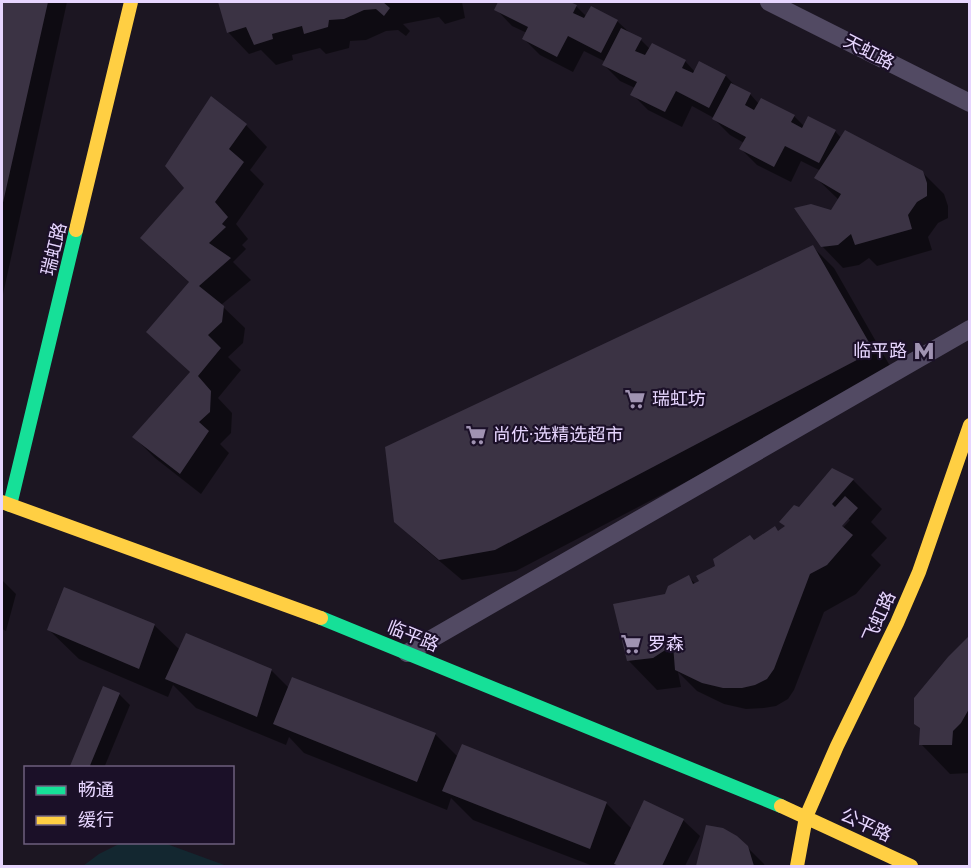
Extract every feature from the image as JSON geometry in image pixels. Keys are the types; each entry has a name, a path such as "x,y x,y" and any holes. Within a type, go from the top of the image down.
{"street":[{"name":"瑞虹路","path":"6,504 131,2"},
{"name":"天虹路","path":"769,2 969,103"},
{"path":"407,653 969,329"},
{"name":"飞虹路","path":"797,867 806,817 919,572 969,425"},
{"name":"临平路","path":"6,504 317,616 806,817"},
{"name":"公平路","path":"806,817 911,867"}],"shaded area":[{"path":"119,844 167,844 227,866 83,866 99,854"}],"building":[{"path":"2,2 48,2 2,207"},
{"path":"218,2 383,2 390,8 384,16 376,9 364,10 344,19 329,20 328,27 304,34 302,26 272,34 273,39 254,45 246,27 227,33"},
{"path":"498,2 570,2 577,5 573,13 584,18 591,6 618,20 601,53 568,36 557,57 522,39 528,27 494,10"},
{"path":"621,28 642,38 635,51 645,55 652,43 686,60 682,68 693,73 699,61 726,75 709,108 676,91 665,112 630,95 637,82 602,65"},
{"path":"731,83 751,93 745,105 754,110 761,98 795,115 791,122 802,128 808,116 836,130 819,163 785,146 774,167 739,149 746,137 712,119"},
{"path":"211,96 247,124 229,149 244,162 215,202 228,217 222,224 226,227 209,243 231,258 199,286 224,306 222,322 208,335 221,348 198,376 211,391 210,412 199,422 209,431 180,474 132,437 190,372 146,332 189,282 140,238 184,188 165,166"},
{"path":"845,130 923,171 927,183 927,196 917,202 908,215 912,229 855,245 851,234 838,245 821,247 794,208 811,204 831,210 841,194 814,178"},
{"name":"瑞虹坊","path":"813,245 874,351 495,550 439,560 394,522 385,447"},
{"path":"832,468 854,479 832,504 835,507 845,496 858,508 842,526 853,535 827,565 810,574 774,669 767,679 742,688 723,688 702,683 675,670 673,645 653,658 627,661 613,604 665,594 668,586 689,575 693,584 699,581 696,576 715,566 713,559 750,535 754,540 775,526 778,531 785,526 779,522 794,505 799,507"},
{"path":"64,587 155,624 139,669 47,630"},
{"path":"186,633 272,669 257,717 165,679"},
{"path":"969,636 969,709 953,731 952,745 919,745 920,728 914,724 914,698"},
{"path":"292,677 436,733 417,782 273,724"},
{"path":"103,686 120,693 90,766 70,766"},
{"path":"462,744 607,802 590,849 442,791"},
{"path":"644,800 684,819 662,866 614,864"},
{"path":"706,825 723,828 737,836 748,846 754,866 696,866"}],"traffic: fast":[{"path":"10,505 76,230"},
{"path":"321,618 781,806"}],"traffic: slow":[{"path":"76,230 131,2"},
{"path":"797,866 806,817 919,572 970,425"},
{"path":"2,502 321,618"},
{"path":"781,806 911,866"}],"place":[{"name":"临平路","path":"924,351"},
{"name":"瑞虹坊","path":"635,399"},
{"name":"尚优·选精选超市","path":"476,435"},
{"name":"罗森","path":"631,644"}]}
